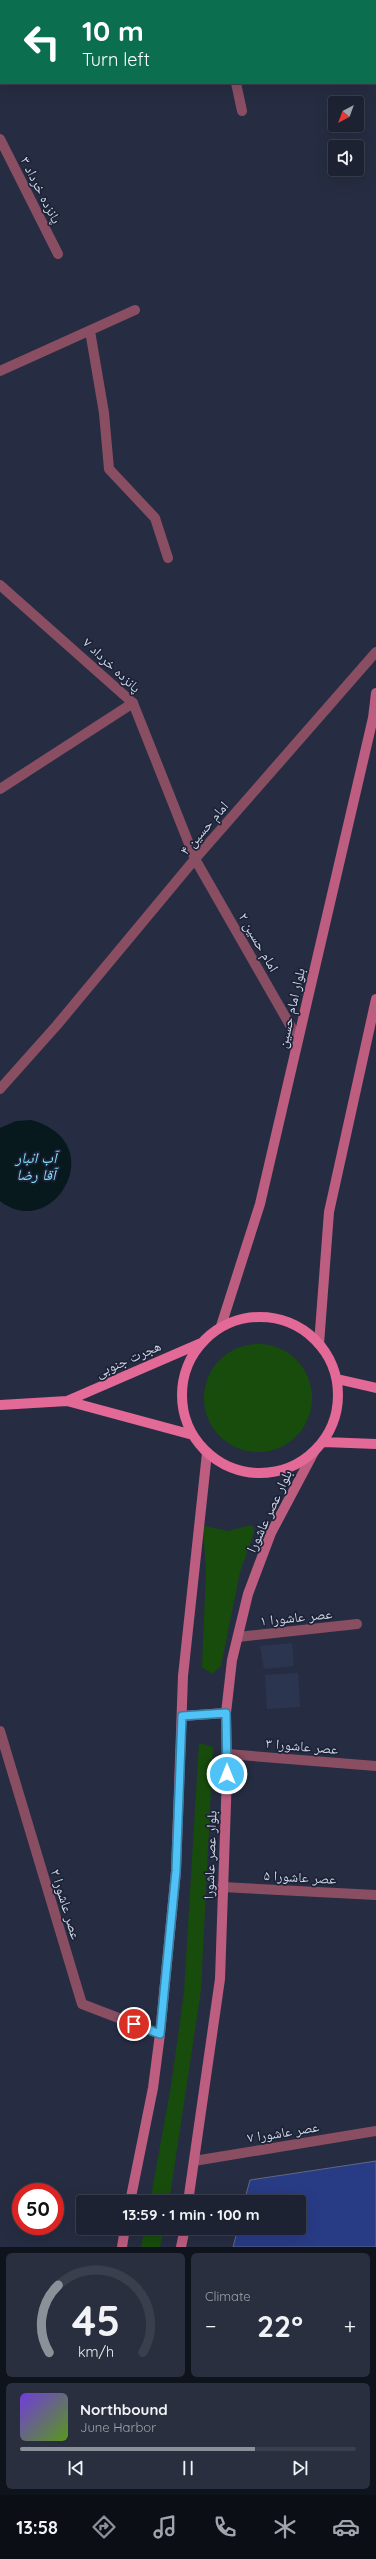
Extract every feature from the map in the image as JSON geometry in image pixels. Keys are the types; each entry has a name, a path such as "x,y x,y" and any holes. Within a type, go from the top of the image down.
{"main road":[{"name":"بلوار امام حسین","path":"221,1326 260,1204 373,718 376,693"},
{"path":"319,1344 329,1212 376,999"},
{"path":"273,1317 298,1326 319,1344 330,1360 337,1379 338,1398 335,1417 324,1442 314,1452 294,1465 272,1472 249,1472 234,1468 208,1453 193,1435 184,1414 182,1390 187,1365 201,1343 221,1326 246,1318 273,1317"},
{"name":"هجرت جنوبی","path":"67,1401 201,1343"},
{"path":"337,1379 376,1388"},
{"name":"هجرت جنوبی","path":"0,1405 67,1401 193,1435"},
{"path":"324,1442 376,1444"},
{"name":"بلوار عصر عاشورا","path":"189,2195 220,1979 227,1754 226,1713 232,1660 248,1594 271,1533 314,1452"},
{"path":"131,2195 153,2088 160,2034 176,1871 184,1676 208,1453"},
{"path":"182,1716 226,1713"},
{"path":"122,2247 124,2235"},
{"path":"182,2247 184,2235"}],"street":[{"path":"236,84 242,111"},
{"name":"پانزده خرداد ۳","path":"0,139 58,254"},
{"path":"0,371 135,310"},
{"path":"90,331 104,413 109,469 155,518 168,558"},
{"name":"پانزده خرداد ۷","path":"2,590 133,703 195,858"},
{"name":"امام حسین ۴","path":"0,1089 57,1025 195,858 376,652"},
{"path":"0,789 133,703"},
{"name":"امام حسین ۲","path":"195,858 298,1039"},
{"name":"عصر عاشورا ۱","path":"238,1637 357,1624"},
{"name":"عصر عاشورا ۲","path":"0,1732 82,2004 160,2034"},
{"name":"عصر عاشورا ۳","path":"227,1754 376,1766"},
{"name":"عصر عاشورا ۵","path":"222,1887 376,1895"},
{"name":"عصر عاشورا ۷","path":"194,2161 376,2131"}],"shaded area":[{"path":"292,1643 294,1666 264,1669 260,1646"},
{"path":"298,1673 300,1707 267,1709 265,1675"}],"green space":[{"path":"258,1344 279,1348 296,1360 308,1377 312,1398 308,1419 296,1436 279,1448 258,1452 237,1448 220,1436 208,1419 204,1398 208,1377 220,1360 237,1348"},
{"path":"251,1525 254,1528 254,1533 240,1572 221,1666 212,1674 202,1667 206,1571 203,1527 228,1531"},
{"path":"199,1743 213,1747 201,1990 170,2195 151,2195 171,2086 184,1993"},
{"path":"144,2235 163,2235 160,2247 141,2247"}],"water":[{"name":"آب انبار آقا رضا","path":"31,1120 55,1132 68,1148 71,1166 66,1184 55,1200 39,1209 20,1210 0,1201 0,1128 16,1121"}],"building":[{"path":"376,2161 376,2247 233,2247 236,2235 306,2235 306,2195 246,2195 250,2180"}],"route":[{"path":"134,2024 160,2034 176,1871 182,1716 226,1713 227,1774"}]}
